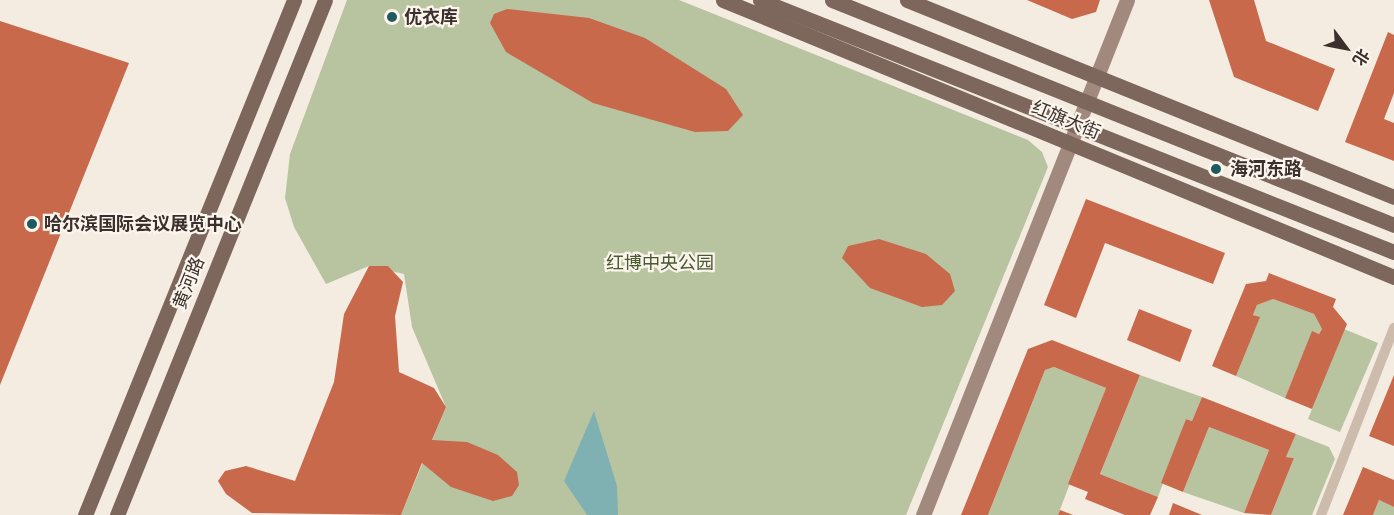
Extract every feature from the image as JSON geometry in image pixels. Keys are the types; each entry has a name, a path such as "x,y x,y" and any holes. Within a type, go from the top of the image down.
{"main road":[{"name":"黄河路","path":"85,515 294,0"},
{"name":"黄河路","path":"117,515 326,0"},
{"name":"红旗大街","path":"723,0 1394,277"},
{"name":"红旗大街","path":"760,0 1394,252"},
{"name":"红旗大街","path":"832,0 1394,225"},
{"path":"907,0 1096,74 1394,197"}],"street":[{"path":"923,515 1127,0"},
{"path":"1321,515 1394,328"}],"green space":[{"name":"红博中央公园","path":"347,0 679,0 1028,140 1042,152 1048,167 906,515 401,515 446,407 412,327 404,274 369,266 326,284 294,227 285,198 290,154"},
{"path":"1273,299 1314,314 1322,329 1319,334 1312,332 1285,398 1236,376 1259,317 1253,315 1257,305"},
{"path":"1344,329 1378,343 1340,432 1308,419"},
{"path":"1054,367 1106,388 1058,515 988,515 1045,370"},
{"path":"1140,375 1202,397 1192,421 1186,419 1158,497 1100,474"},
{"path":"1209,427 1269,450 1244,513 1183,492"},
{"path":"1296,434 1329,447 1335,459 1312,515 1271,515 1294,458 1286,457"},
{"path":"1379,500 1394,507 1394,515 1373,515"}],"water":[{"path":"594,411 617,486 618,515 587,515 564,481"}],"building":[{"path":"1027,0 1100,0 1096,12 1072,19"},
{"path":"1209,0 1254,0 1266,41 1335,69 1318,111 1234,77"},
{"path":"507,9 589,18 645,38 726,89 743,115 728,131 695,132 593,103 506,52 490,23 494,14"},
{"name":"哈尔滨国际会议展览中心","path":"0,21 129,63 0,385"},
{"path":"1388,32 1394,35 1394,93 1384,119 1394,123 1394,161 1345,142"},
{"path":"1086,199 1225,253 1213,284 1105,243 1076,318 1044,305"},
{"path":"879,239 926,254 950,274 955,291 942,305 922,307 870,288 842,258 848,246"},
{"path":"369,266 388,266 403,282 395,316 399,372 434,388 446,407 432,440 467,442 498,455 517,472 519,485 512,496 493,501 451,487 422,463 401,515 252,513 226,494 218,481 225,471 246,466 295,481 334,382 344,314"},
{"path":"1269,273 1336,299 1333,307 1347,324 1312,409 1285,398 1312,331 1319,334 1322,329 1314,314 1273,299 1257,305 1253,315 1260,317 1236,376 1212,366 1246,284 1266,281"},
{"path":"1139,309 1192,330 1180,362 1127,340"},
{"path":"1052,340 1140,375 1100,474 1158,497 1150,515 1125,515 1085,499 1088,492 1068,484 1106,388 1054,367 1045,370 988,515 961,515 1028,349"},
{"path":"1394,375 1394,446 1369,436"},
{"path":"1202,397 1296,434 1286,457 1294,458 1271,515 1244,513 1269,450 1209,427 1183,492 1161,483 1186,419 1192,421"},
{"path":"1363,467 1394,480 1394,507 1379,500 1373,515 1343,515"},
{"path":"1173,503 1202,515 1169,515"},
{"path":"1060,510 1073,515 1058,515"}],"place":[{"name":"优衣库","path":"392,17"},
{"name":"海河东路","path":"1216,169"},
{"name":"哈尔滨国际会议展览中心","path":"32,224"}]}
